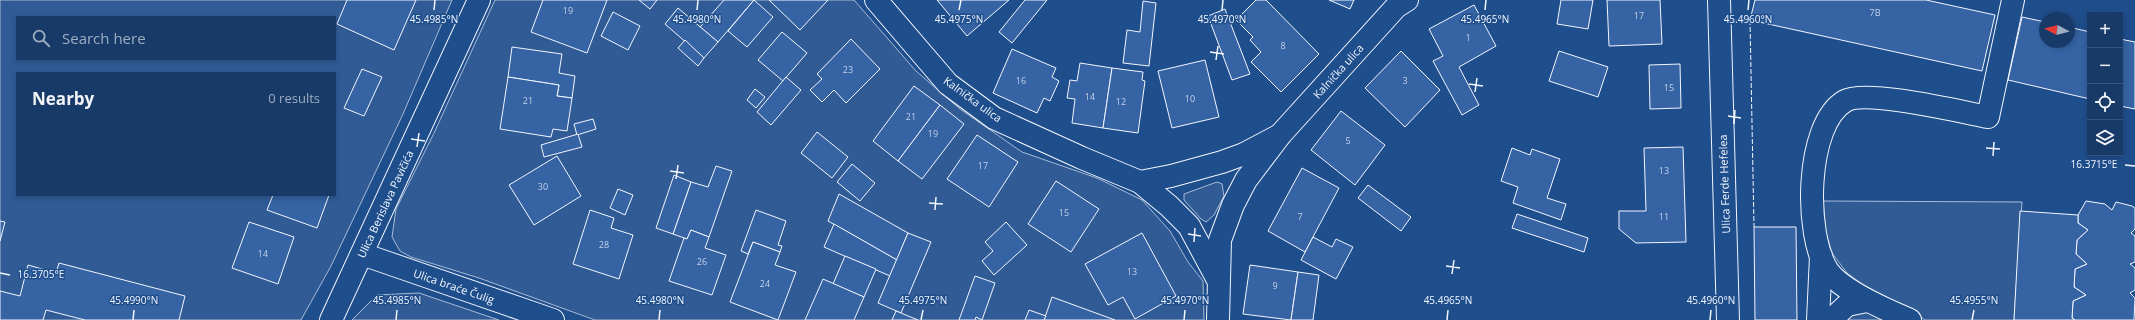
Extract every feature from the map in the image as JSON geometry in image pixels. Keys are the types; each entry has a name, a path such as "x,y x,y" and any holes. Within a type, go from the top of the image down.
{"street":[{"name":"Ulica Berislava Pavičića","path":"331,320 479,0"},
{"name":"Kalnička ulica","path":"876,0 948,84 994,118 1082,158 1140,182 1169,206 1189,226 1218,280"},
{"name":"Ulica Ferde Hefelea","path":"1719,0 1728,320"},
{"path":"1910,320 1868,301 1847,288 1828,271 1822,256 1813,222 1812,193 1818,145 1825,124 1834,110 1845,100 1858,97 1911,103 1988,117 2014,0"},
{"name":"Kalnička ulica","path":"1218,320 1220,240 1233,204 1246,180 1280,135 1401,2"},
{"name":"Kalnička ulica","path":"1140,182 1171,176 1222,162 1244,154 1280,135"},
{"name":"Ulica braće Čulig","path":"362,254 549,319"},
{"path":"1818,320 1822,256"},
{"path":"1831,320 1848,306 1868,301"}],"shaded area":[{"path":"0,0 452,0 403,114 331,266 301,320 0,320"},
{"path":"495,0 854,0 916,71 960,109 1022,152 1097,178 1142,200 1170,231 1188,262 1203,281 1204,320 595,320 479,278 411,257 400,251 392,237 396,209 434,133"},
{"path":"1217,182 1222,184 1224,196 1214,215 1206,222 1201,219 1184,200 1184,194"},
{"path":"1823,201 2022,202 2014,320 1925,320 1912,311 1862,284 1847,273 1832,253 1826,232"},
{"path":"419,293 499,320 352,320 377,295"},
{"path":"1855,307 1900,320 1836,320"}],"building":[{"path":"347,0 416,0 394,50 337,24"},
{"path":"543,0 607,0 587,53 531,32"},
{"path":"639,0 657,0 650,9"},
{"path":"724,0 754,0 718,42 700,27"},
{"path":"754,0 773,17 747,47 728,31"},
{"path":"769,0 828,0 800,30"},
{"path":"937,0 1009,0 967,36"},
{"path":"1025,0 1047,0 1012,43 999,32"},
{"path":"1256,0 1266,0 1319,54 1281,92 1251,62 1261,52 1250,40 1253,37 1236,20"},
{"path":"1329,0 1354,0 1350,9"},
{"path":"1561,0 1593,0 1588,29 1557,24"},
{"path":"1607,0 1660,0 1662,44 1609,46"},
{"path":"1755,0 1926,0 1995,15 1982,71 1750,20"},
{"path":"1143,1 1156,3 1149,66 1123,63 1127,30 1140,32"},
{"path":"1474,5 1496,46 1459,67 1479,105 1462,115 1433,61 1443,56 1429,29"},
{"path":"678,8 718,42 704,58 665,24"},
{"path":"1225,9 1250,74 1232,80 1208,16"},
{"path":"613,12 640,26 628,50 601,36"},
{"path":"2022,17 2039,21 2039,48 2075,48 2075,28 2087,31 2087,98 2008,80"},
{"path":"782,32 807,53 783,81 758,60"},
{"path":"851,39 880,69 846,103 834,90 822,102 810,90 822,79 817,74"},
{"path":"685,40 704,58 698,66 678,48"},
{"path":"2123,40 2135,42 2135,109 2123,107"},
{"path":"512,47 562,54 559,73 575,76 572,98 557,96 559,85 508,77"},
{"path":"1012,49 1056,68 1052,77 1059,81 1050,101 1044,98 1037,113 993,93"},
{"path":"1401,51 1440,90 1405,127 1365,88"},
{"path":"1559,51 1608,67 1598,97 1549,81"},
{"path":"1205,60 1219,117 1172,128 1158,71"},
{"path":"1080,63 1112,68 1103,128 1072,123 1075,99 1067,98 1070,80 1077,81"},
{"path":"1680,64 1681,108 1650,109 1649,65"},
{"path":"1112,68 1143,72 1142,80 1145,81 1138,133 1103,128"},
{"path":"362,69 382,77 364,116 344,108"},
{"path":"508,77 559,85 557,96 572,98 567,131 553,129 551,137 500,129"},
{"path":"786,77 801,90 771,125 757,112"},
{"path":"914,86 940,105 898,161 873,141"},
{"path":"755,89 765,97 756,108 747,100"},
{"path":"940,105 964,124 922,179 898,161"},
{"path":"1341,111 1385,145 1355,185 1311,150"},
{"path":"593,119 596,129 577,135 574,124"},
{"path":"817,132 848,157 832,178 801,153"},
{"path":"578,134 582,147 544,157 541,145"},
{"path":"977,135 1018,162 989,207 947,179"},
{"path":"1683,147 1686,242 1636,243 1619,229 1619,211 1646,211 1644,148"},
{"path":"1512,148 1530,155 1532,149 1560,159 1547,198 1566,204 1561,220 1513,203 1518,187 1501,181"},
{"path":"557,156 581,196 534,225 509,185"},
{"path":"852,164 875,183 860,201 837,182"},
{"path":"716,166 732,171 709,237 691,230 687,239 673,234 691,182 708,187"},
{"path":"1302,168 1339,188 1305,252 1268,231"},
{"path":"674,175 691,182 673,234 656,228"},
{"path":"1056,181 1099,209 1071,252 1028,224"},
{"path":"1368,185 1411,217 1401,231 1358,198"},
{"path":"618,189 633,195 625,215 610,208"},
{"path":"839,194 908,233 897,260 828,221"},
{"path":"273,196 329,196 317,228 267,210"},
{"path":"2086,201 2105,204 2112,210 2116,202 2135,208 2135,229 2131,233 2135,236 2135,262 2130,264 2135,268 2135,290 2130,293 2135,298 2134,320 2075,320 2072,318 2073,301 2086,295 2074,287 2075,269 2087,264 2076,254 2077,240 2088,230 2078,223 2078,215"},
{"path":"590,210 614,218 611,228 633,235 619,279 573,264"},
{"path":"756,210 786,221 778,245 782,246 780,252 753,242 748,254 741,251"},
{"path":"2020,211 2078,215 2078,223 2088,230 2077,240 2076,254 2087,264 2075,269 2074,287 2086,295 2073,301 2072,318 2075,320 2014,320"},
{"path":"1517,214 1588,238 1584,252 1512,228"},
{"path":"0,221 5,222 0,241"},
{"path":"249,222 294,237 278,284 232,268"},
{"path":"1006,222 1027,245 994,275 982,261 993,251 985,242"},
{"path":"834,224 897,260 890,276 824,247"},
{"path":"1754,227 1796,227 1797,320 1755,320"},
{"path":"691,230 709,237 705,248 726,255 712,295 669,281 684,238 687,239"},
{"path":"908,233 931,242 901,313 878,303"},
{"path":"1142,233 1176,296 1135,319 1123,297 1108,305 1085,264"},
{"path":"1313,237 1332,247 1336,239 1353,247 1336,279 1301,260"},
{"path":"753,242 780,252 775,265 796,272 778,320 730,302"},
{"path":"845,256 876,269 864,297 833,284"},
{"path":"59,263 185,296 179,320 85,320 46,310 43,320 0,320 0,291 20,296 28,265 56,273"},
{"path":"1250,265 1298,272 1291,320 1243,314"},
{"path":"1298,272 1319,275 1313,320 1291,320"},
{"path":"975,276 995,283 982,320 976,317 975,320 959,320"},
{"path":"823,279 864,297 854,320 805,320"},
{"path":"1052,297 1115,320 1044,320"},
{"path":"1029,310 1046,316 1044,320 1025,320"},
{"path":"896,311 901,313 918,320 892,320"}],"fence":[{"path":"1750,20 1754,227"}]}
